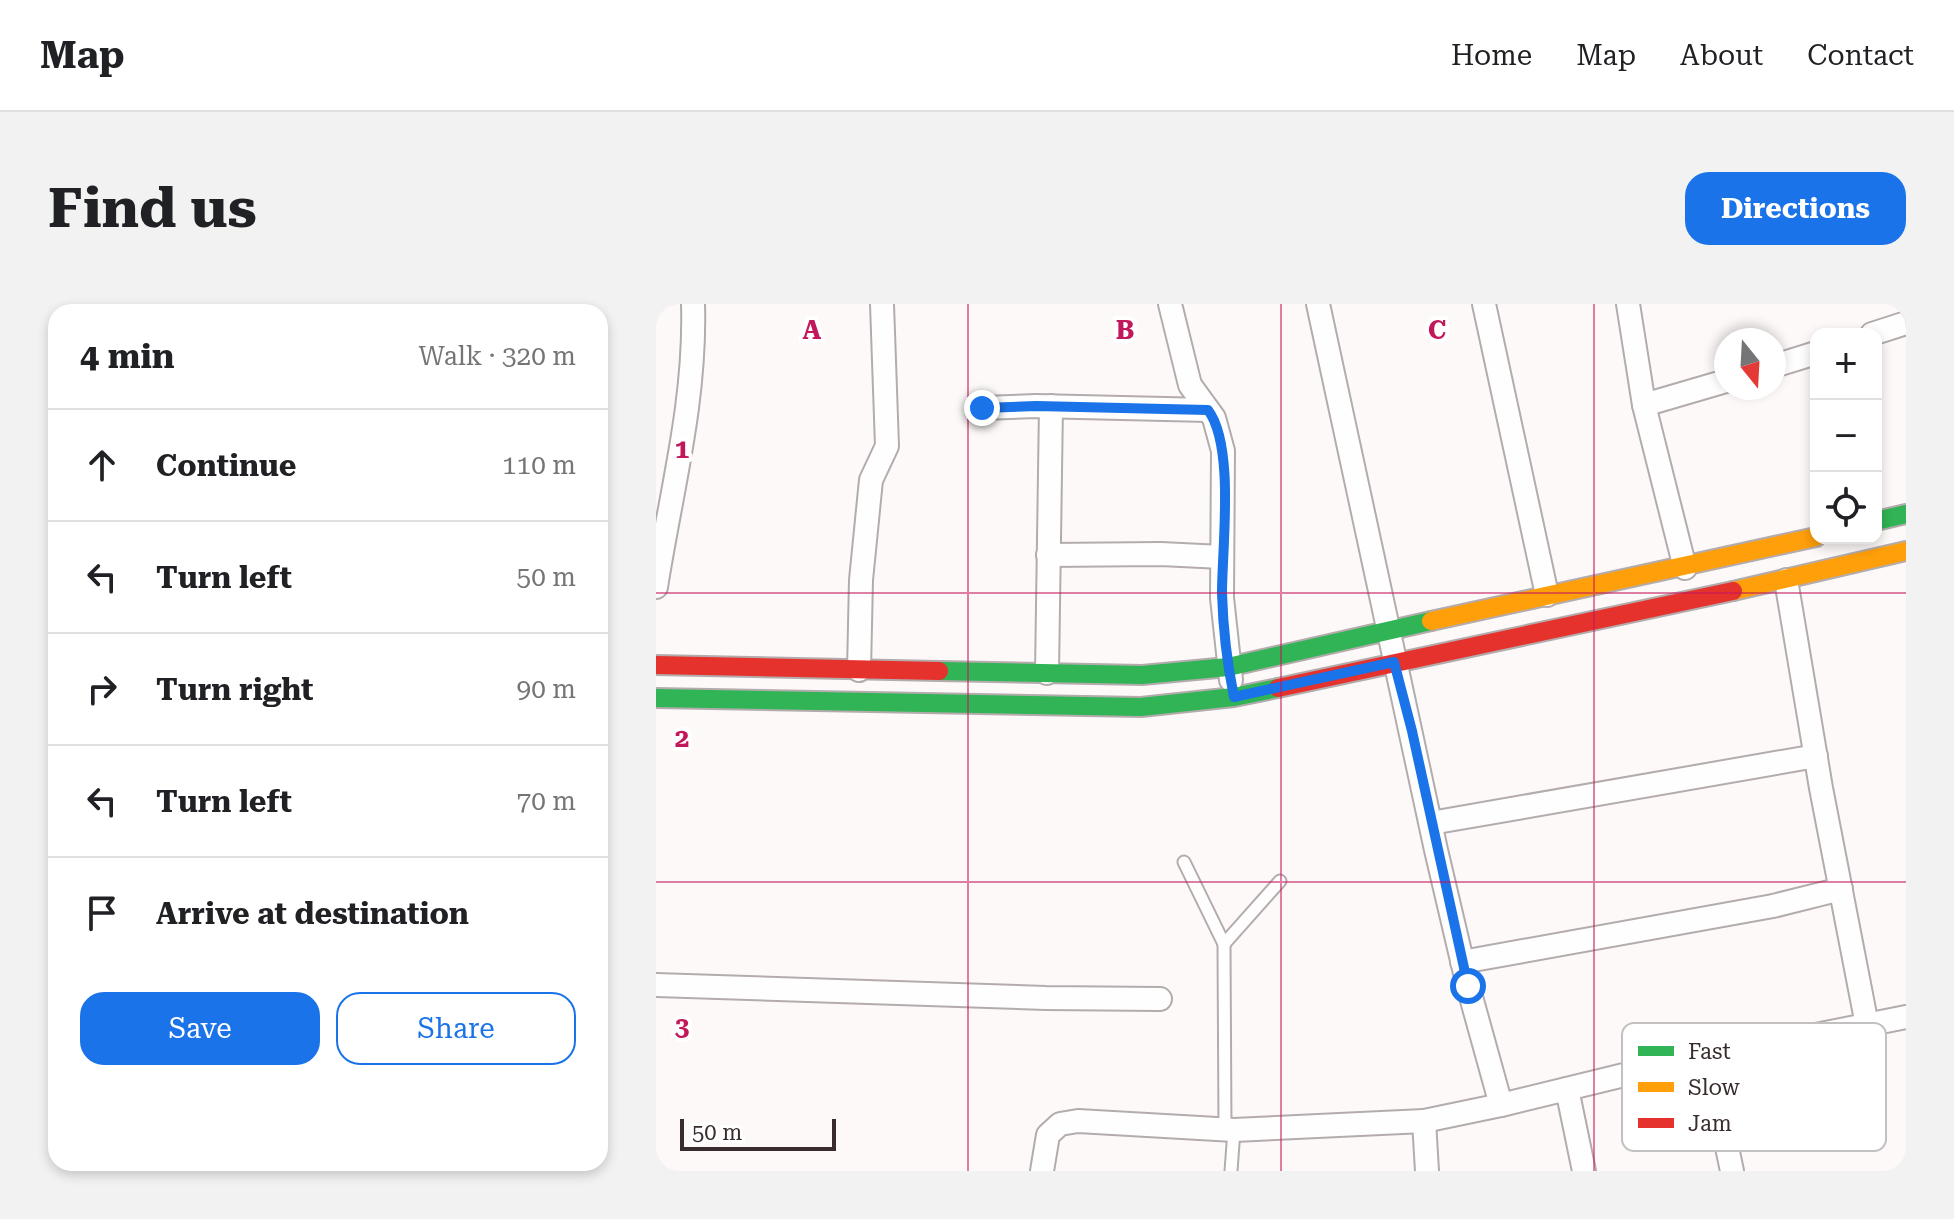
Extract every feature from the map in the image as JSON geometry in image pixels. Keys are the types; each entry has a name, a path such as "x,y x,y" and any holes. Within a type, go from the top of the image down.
{"street":[{"path":"656,587 663,504 689,408 693,304"},
{"path":"859,670 861,580 871,480 887,446 882,304"},
{"path":"1170,304 1190,385 1214,418 1223,451 1222,598 1234,697"},
{"path":"1318,304 1462,962 1501,1105"},
{"path":"1484,304 1547,595"},
{"path":"1628,304 1644,405 1685,568"},
{"path":"1882,331 1906,323"},
{"path":"1786,362 1810,355"},
{"path":"1644,405 1714,385"},
{"path":"1047,673 1051,406"},
{"path":"982,408 1051,406 1208,410"},
{"path":"1882,520 1906,514"},
{"path":"656,665 1142,675 1228,667 1810,538"},
{"path":"656,698 1141,707 1234,697 1786,580 1906,551"},
{"path":"1048,555 1222,557"},
{"path":"1786,580 1867,1023"},
{"path":"1431,823 1816,756"},
{"path":"1462,962 1773,906 1841,889"},
{"path":"656,985 1160,999"},
{"path":"1877,1023 1906,1017"},
{"path":"1042,1171 1048,1135 1060,1124 1078,1121 1229,1130 1424,1121 1622,1077"},
{"path":"1567,1089 1584,1171"},
{"path":"1424,1121 1427,1171"},
{"path":"1728,1151 1732,1171"}],"lane":[{"path":"1184,862 1224,944 1231,1171"},
{"path":"1224,944 1280,881"}],"traffic: fast":[{"path":"1882,520 1906,514"},
{"path":"939,671 1142,675 1228,667 1431,621"},
{"path":"656,698 1141,707 1234,697 1278,688"}],"traffic: slow":[{"path":"1431,621 1810,538"},
{"path":"1733,591 1906,551"}],"traffic: jam":[{"path":"1278,688 1733,591"},
{"path":"656,665 939,671"}],"route":[{"path":"982,408 1036,406 1208,410 1214,418 1223,451 1222,598 1234,697 1394,662 1468,986"}]}
